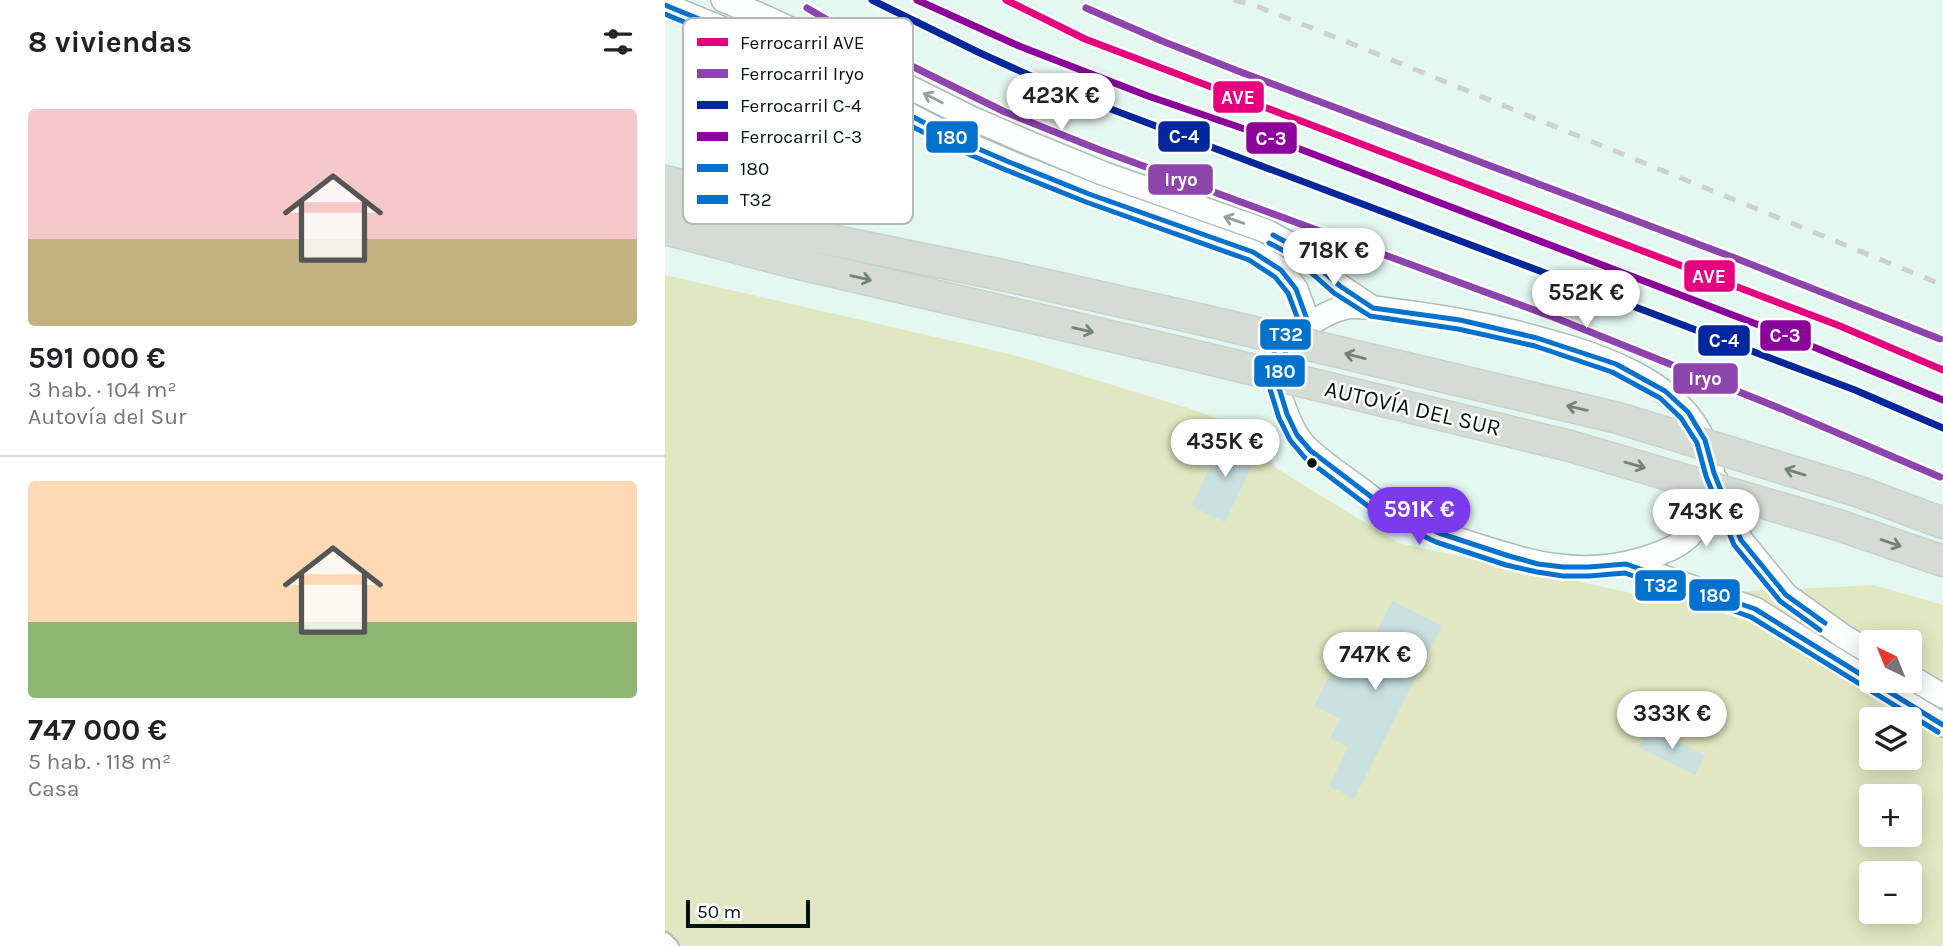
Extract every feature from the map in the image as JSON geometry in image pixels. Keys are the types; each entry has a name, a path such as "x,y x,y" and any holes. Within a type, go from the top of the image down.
{"highway":[{"path":"665,181 683,185"},
{"path":"665,205 683,209"},
{"path":"753,224 1002,275"},
{"path":"827,224 1002,275"},
{"path":"665,229 795,263"},
{"path":"665,244 795,263"},
{"name":"AUTOVÍA DEL SUR","path":"795,263 1570,446 1838,525 1943,561"},
{"name":"AUTOVÍA DEL SUR","path":"1002,275 1199,318 1618,418 1860,492 1943,523"}],"main road":[{"path":"723,0 768,18"},
{"path":"665,5 697,18"},
{"path":"913,89 969,117 1102,173 1266,231 1295,247 1340,286 1373,308"},
{"path":"913,117 958,140 1089,194 1253,252 1281,270 1296,289 1309,325 1337,309 1361,307 1460,320 1499,328 1575,350 1616,365 1665,391 1688,412 1705,440 1714,473 1741,540 1786,594 1859,646"},
{"path":"1280,399 1303,443 1318,458 1388,510 1446,536 1529,562 1568,567 1607,566 1626,564 1658,554 1682,542 1702,521 1713,487 1714,473"},
{"path":"1626,564 1755,609 1943,725"},
{"path":"1922,684 1943,696"}],"street":[{"path":"665,939 673,946"}],"green space":[{"path":"665,275 1014,355 1239,426 1262,446 1276,468 1398,543 1646,596 1874,585 1943,605 1943,946 665,946"}],"building":[{"path":"1226,435 1259,451 1225,522 1191,506"},
{"path":"1392,601 1442,626 1354,799 1329,786 1348,747 1330,738 1340,719 1314,706 1334,667 1354,677"},
{"path":"1649,728 1705,755 1695,775 1639,747"}],"railway":[{"path":"1234,0 1360,47 1943,285"}],"rail line":[{"name":"C-4","path":"872,0 909,18"},
{"name":"C-3","path":"917,0 1019,46 1148,96 1271,138 1777,332 1943,400"},
{"name":"AVE","path":"1006,0 1085,39 1840,326 1943,370"},
{"name":"Iryo","path":"807,8 824,18"},
{"name":"Iryo","path":"1086,8 1238,71 1735,258 1940,339"},
{"name":"C-4","path":"913,20 1071,94 1855,390 1943,428"},
{"name":"Iryo","path":"913,67 1005,112 1100,150 1553,317 1784,410 1940,477"}],"transit line":[{"name":"180","path":"665,5 697,18"},
{"name":"T32","path":"665,14 683,21"},
{"name":"180","path":"913,117 958,140 1089,194 1253,252 1281,270 1296,289 1309,325 1289,344 1280,365 1279,388 1287,414 1297,435 1311,451 1386,508 1439,533 1538,564 1563,567 1626,564 1755,609 1943,725"},
{"name":"T32","path":"913,127 954,148 1086,202 1249,260 1275,277 1288,293 1299,322 1282,338 1271,363 1270,389 1279,418 1290,440 1305,458 1381,516 1436,542 1506,565 1563,576 1625,573 1751,617 1938,732"},
{"name":"180","path":"1273,235 1295,247 1340,286 1373,308 1460,320 1537,338 1616,364 1665,391 1688,412 1705,440 1714,473 1741,540 1786,595 1825,623"},
{"name":"T32","path":"1269,243 1290,254 1334,293 1370,316 1458,329 1535,346 1612,372 1660,398 1681,418 1697,443 1706,476 1734,545 1780,601 1820,630"}]}
